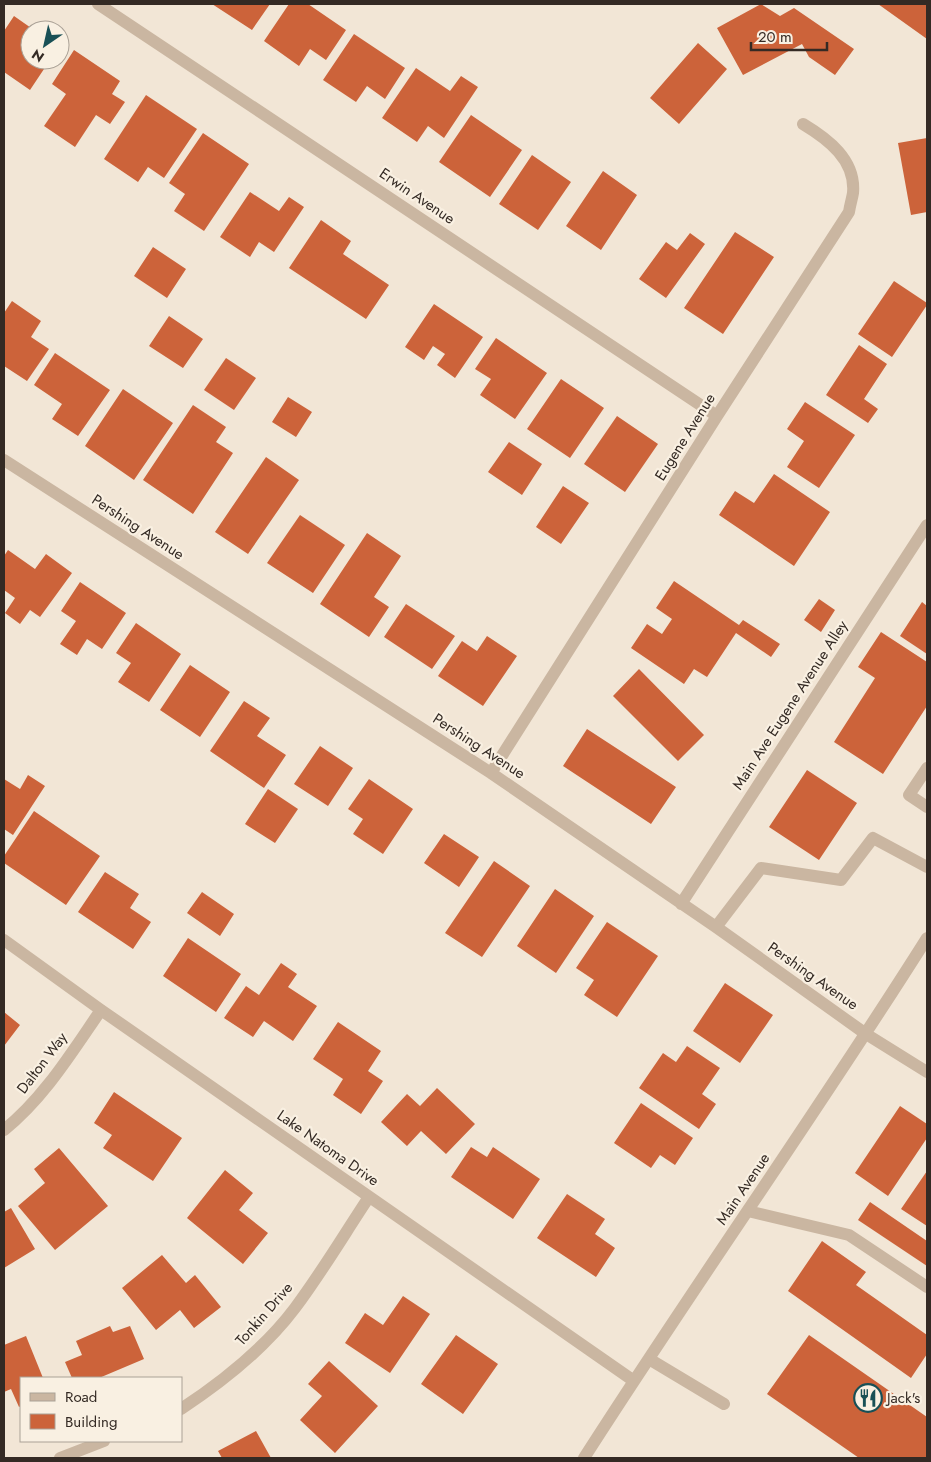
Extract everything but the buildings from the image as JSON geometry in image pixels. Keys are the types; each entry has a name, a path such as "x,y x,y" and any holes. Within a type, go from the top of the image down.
{"street":[{"name":"Erwin Avenue","path":"98,4 717,416"},
{"name":"Eugene Avenue","path":"491,773 717,416 849,212 853,192 852,174 844,158 821,135 803,124"},
{"name":"Pershing Avenue","path":"4,460 491,773 716,927 866,1034 927,1072"},
{"name":"Main Ave Eugene Avenue Alley","path":"680,904 927,525"},
{"path":"927,768 909,795 927,807"},
{"path":"716,927 761,868 841,880 873,838 927,867"},
{"name":"Main Avenue","path":"584,1458 648,1359 866,1034 927,938"},
{"name":"Lake Natoma Drive","path":"4,940 101,1010 634,1381"},
{"name":"Dalton Way","path":"4,1130 17,1120 42,1093 101,1010"},
{"name":"Tonkin Drive","path":"182,1408 216,1386 263,1344 294,1309 370,1197"},
{"path":"748,1211 849,1235 927,1287"},
{"path":"648,1359 724,1404"},
{"path":"60,1458 101,1442"}],"place":[{"name":"Jack's","path":"868,1398"}]}
